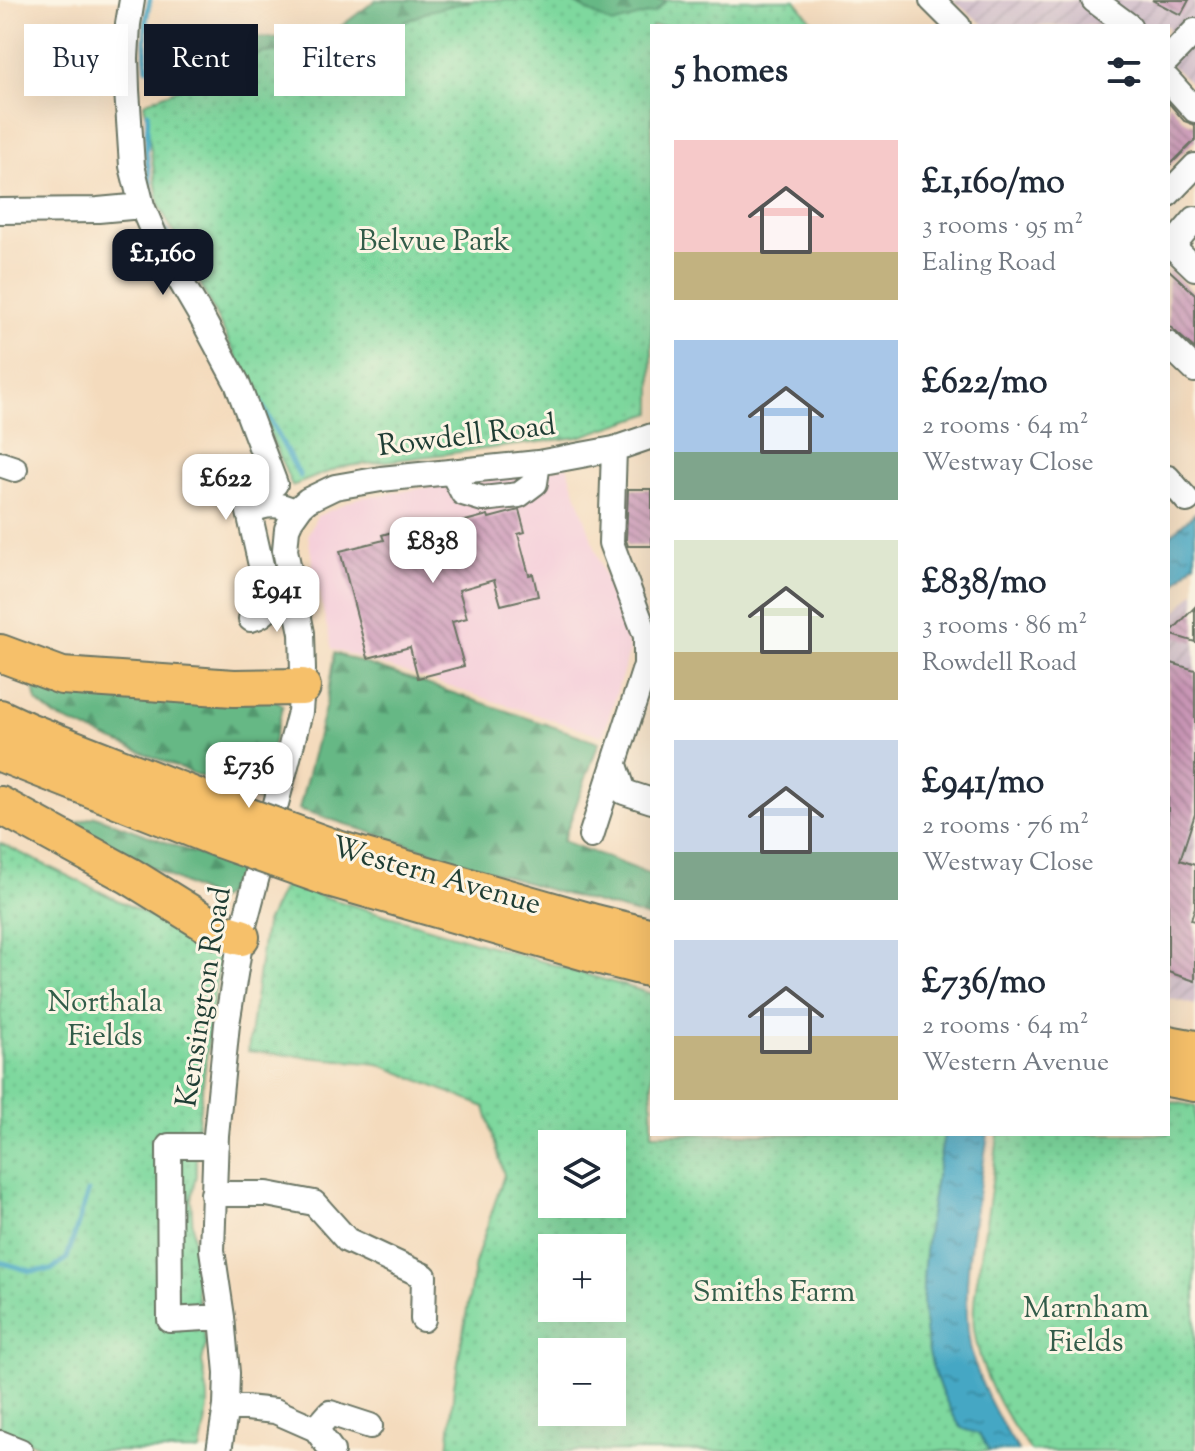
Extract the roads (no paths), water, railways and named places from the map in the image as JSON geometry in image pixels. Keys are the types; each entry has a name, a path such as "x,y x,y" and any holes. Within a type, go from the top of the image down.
{"highway":[{"path":"0,653 62,676 234,688 302,687"},
{"name":"Western Avenue","path":"0,718 220,823"},
{"name":"Western Avenue","path":"0,753 220,823 589,953 650,968"},
{"path":"0,805 130,876 217,930 241,937"},
{"name":"Western Avenue","path":"333,864 650,937"},
{"path":"1170,1044 1195,1049"},
{"path":"1170,1078 1195,1083"}],"street":[{"path":"132,0 126,58 127,90 132,166 142,206 156,239 237,383 283,501"},
{"path":"932,0 956,24"},
{"path":"1094,0 1126,24"},
{"path":"1170,57 1195,31"},
{"path":"1170,82 1195,110"},
{"path":"1170,192 1195,166"},
{"path":"0,211 98,210 142,206"},
{"path":"1195,219 1170,244 1195,268"},
{"path":"1170,346 1195,370"},
{"name":"Rowdell Road","path":"251,619 263,614 268,602 249,512 253,509 283,501 308,500 335,487 538,463 614,449 650,437"},
{"path":"591,836 648,652 646,636 611,543 614,449"},
{"path":"1170,480 1187,500"},
{"name":"Kensington Road","path":"219,1451 226,1406 227,1353 212,1250 213,1194 227,1024 241,937 297,727 302,687 302,633 285,550 287,529 283,501"},
{"path":"615,765 624,792 650,800"},
{"path":"216,1146 169,1146 170,1320 222,1317"},
{"path":"213,1194 267,1194 314,1203 347,1240 424,1276 423,1319"},
{"path":"226,1406 275,1411 316,1429 332,1451"},
{"path":"316,1429 330,1413 370,1426"},
{"path":"0,1443 20,1451"}],"water":[{"path":"1195,513 1195,562 1170,590 1170,535"},
{"path":"944,1136 988,1136 971,1240 967,1320 970,1346 983,1386 1019,1451 989,1451 979,1434 962,1428 941,1390 925,1328 923,1295 928,1230"}],"waterway":[{"path":"146,24 150,0"},
{"path":"148,113 146,151 153,203"},
{"path":"160,220 178,253"},
{"path":"247,377 300,476"},
{"path":"0,1262 31,1271 51,1270 67,1258 88,1192"}],"park label":[{"name":"Belvue Park","path":"434,242"},
{"name":"Northala Fields","path":"105,1020"},
{"name":"Smiths Farm","path":"774,1293"},
{"name":"Marnham Fields","path":"1086,1326"}]}
